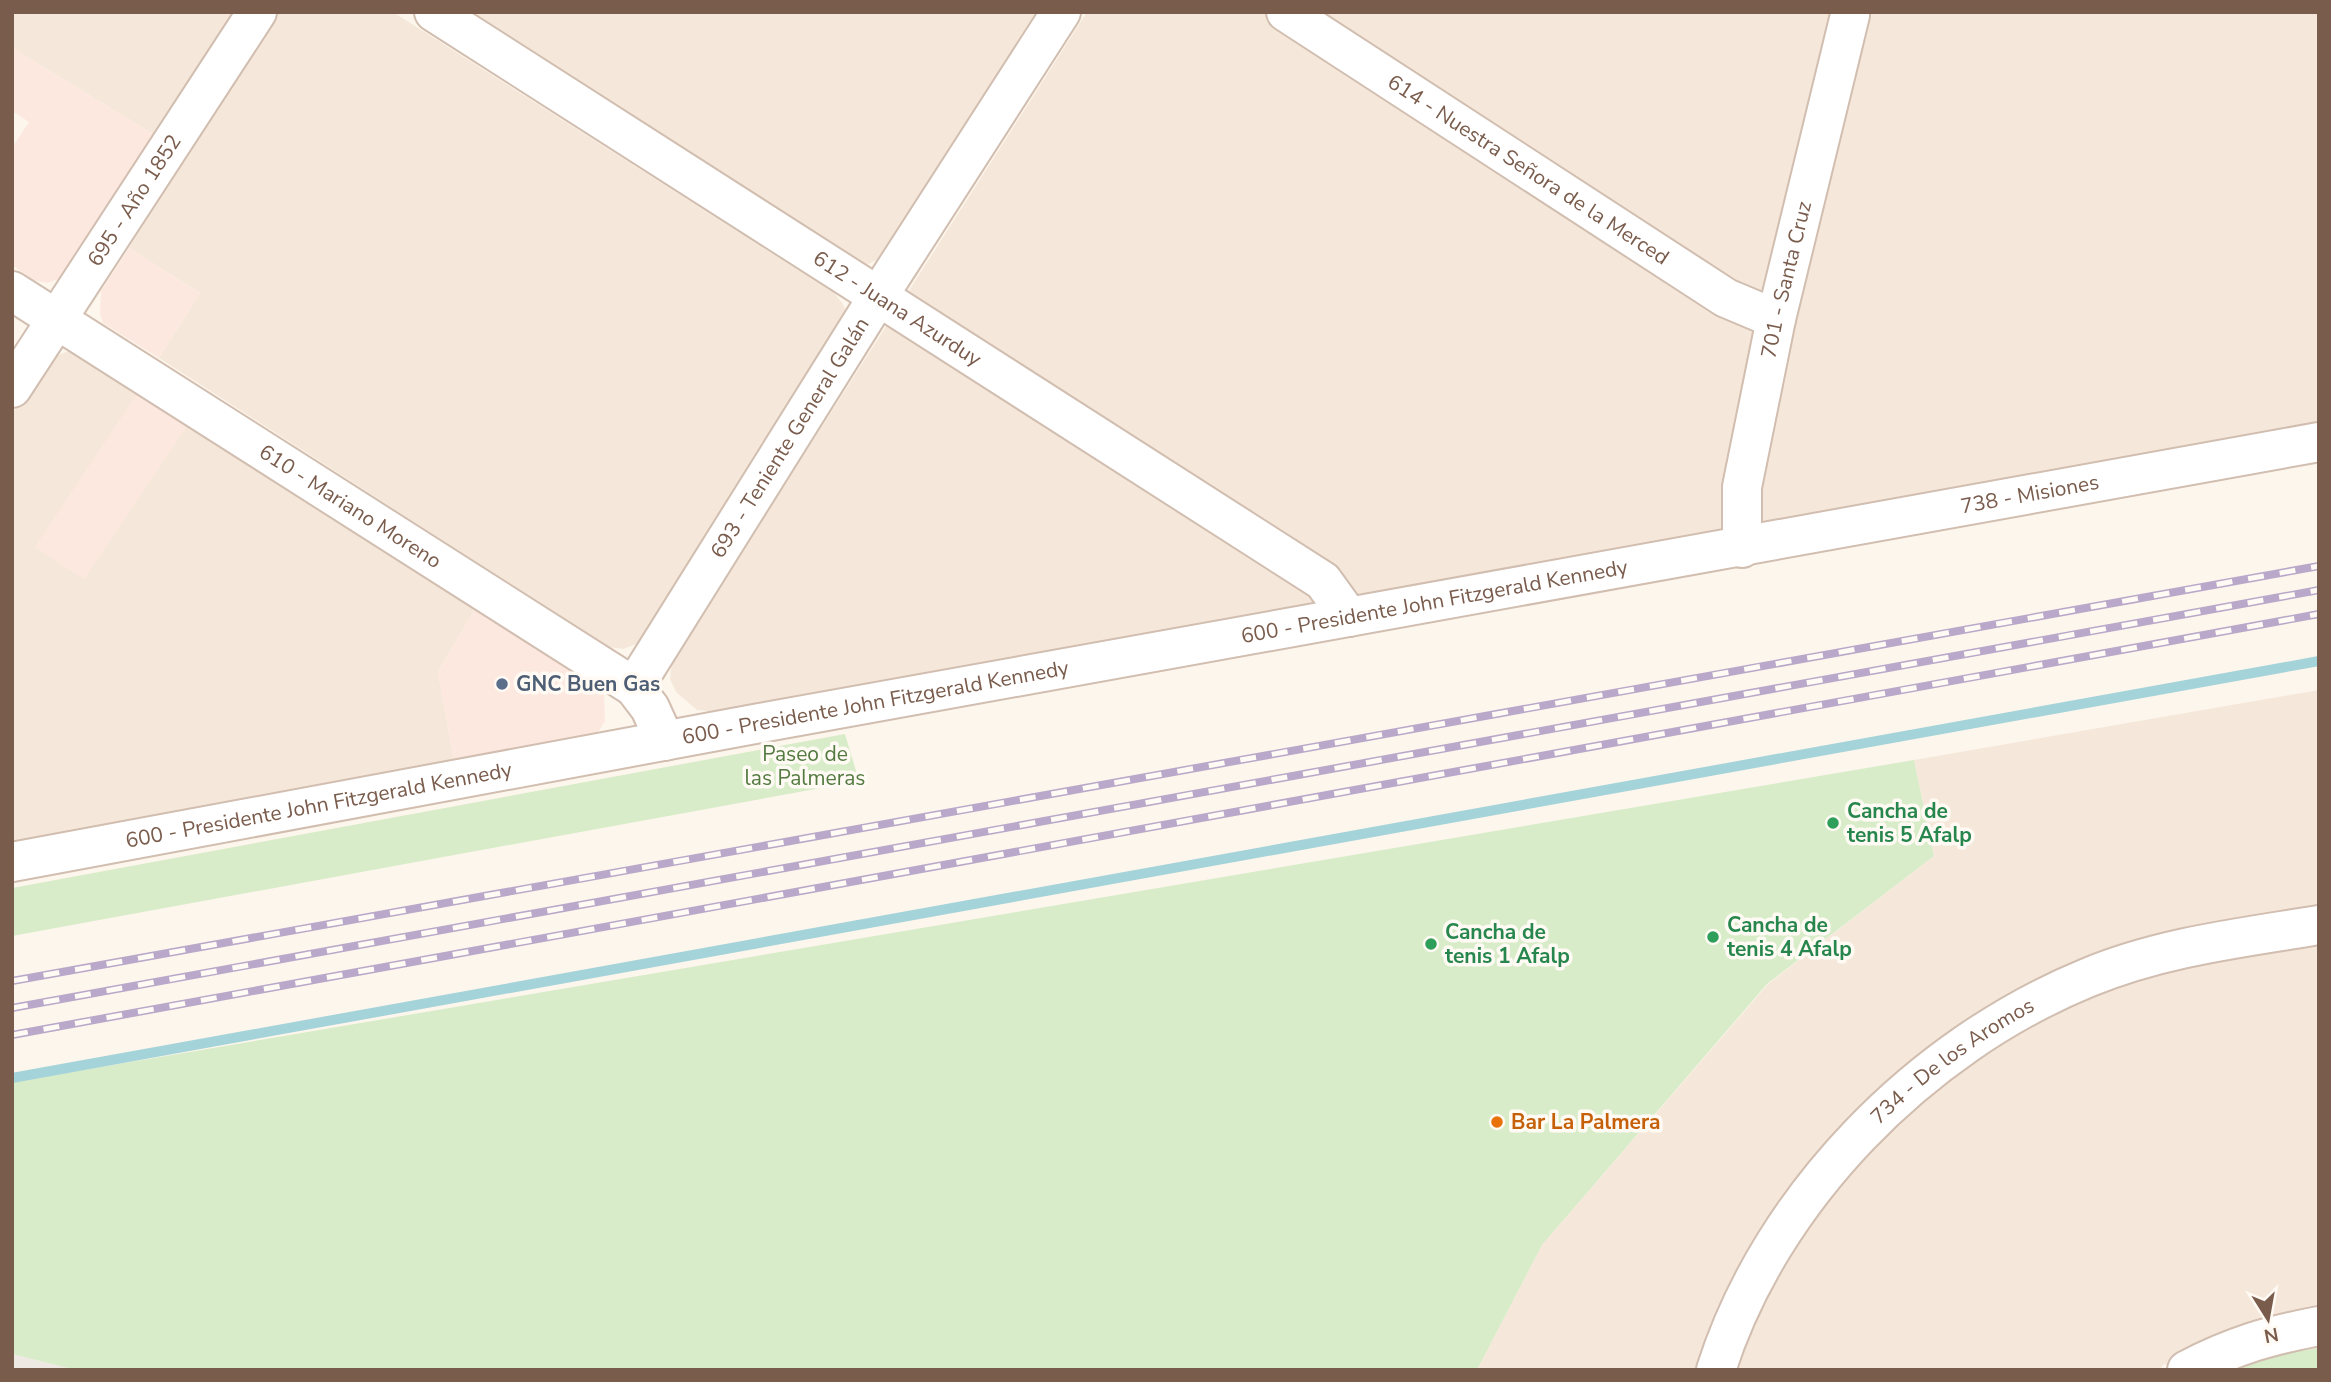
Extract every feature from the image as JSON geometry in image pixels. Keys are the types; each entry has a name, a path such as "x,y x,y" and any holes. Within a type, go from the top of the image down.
{"street":[{"name":"695 - Año 1852","path":"12,388 257,12"},
{"name":"612 - Juana Azurduy","path":"434,12 1323,581 1349,617"},
{"name":"693 - Teniente General Galán","path":"635,688 878,295 1061,12"},
{"name":"614 - Nuestra Señora de la Merced","path":"1286,12 1726,298 1776,319"},
{"name":"701 - Santa Cruz","path":"1742,548 1742,486 1776,319 1850,13"},
{"name":"610 - Mariano Moreno","path":"12,291 635,688 650,708 665,741"},
{"path":"12,327 55,319"},
{"name":"738 - Misiones","path":"1742,548 2319,442"},
{"name":"600 - Presidente John Fitzgerald Kennedy","path":"12,862 665,741 1742,548"},
{"name":"734 - De los Aromos","path":"1716,1370 1757,1278 1786,1229 1864,1130 1915,1083 2027,1007 2088,978 2179,948 2319,925"},
{"path":"2187,1370 2232,1347 2319,1326"}],"shaded area":[{"path":"12,12 237,12 158,137 12,48"},
{"path":"272,12 393,12 834,293 843,304 847,316 652,634 636,644 623,649 609,647 159,358 200,293 129,248"},
{"path":"468,12 1040,12 887,255 868,264 856,263"},
{"path":"1087,12 2319,12 2319,430 718,712 697,710 676,692 670,679 672,661"},
{"path":"12,48 158,137 68,276 47,283 34,280 12,265 12,148 29,122 12,111"},
{"path":"129,248 200,293 159,358 103,323 100,314 101,291"},
{"path":"71,350 141,388 83,579 190,421 478,604 438,672 454,761 12,842 12,414 42,368 56,356"},
{"path":"141,388 190,421 84,579 35,547"},
{"path":"478,604 604,695 605,721 599,731 585,740 454,761 438,672"},
{"path":"2319,690 2319,1370 2181,1370 2164,1364 2159,1370 1477,1370 1542,1245 1768,984 1934,856 1914,760"},
{"path":"12,1354 76,1370 12,1370"}],"green space":[{"name":"Paseo de las Palmeras","path":"845,734 859,781 12,936 12,888"},
{"path":"1914,760 1934,856 1767,984 1542,1245 1477,1370 76,1370 12,1354 12,1082"},
{"path":"2319,1348 2319,1370 2215,1370 2245,1360"}],"waterway":[{"path":"12,1078 2319,661"}],"railway":[{"path":"12,981 2319,566"},
{"path":"12,1008 2319,590"},
{"path":"12,1035 2319,614"}],"place":[{"name":"GNC Buen Gas","path":"502,684"},
{"name":"Cancha de tenis 5 Afalp","path":"1833,823"},
{"name":"Cancha de tenis 4 Afalp","path":"1713,937"},
{"name":"Cancha de tenis 1 Afalp","path":"1431,944"},
{"name":"Bar La Palmera","path":"1497,1122"}]}
